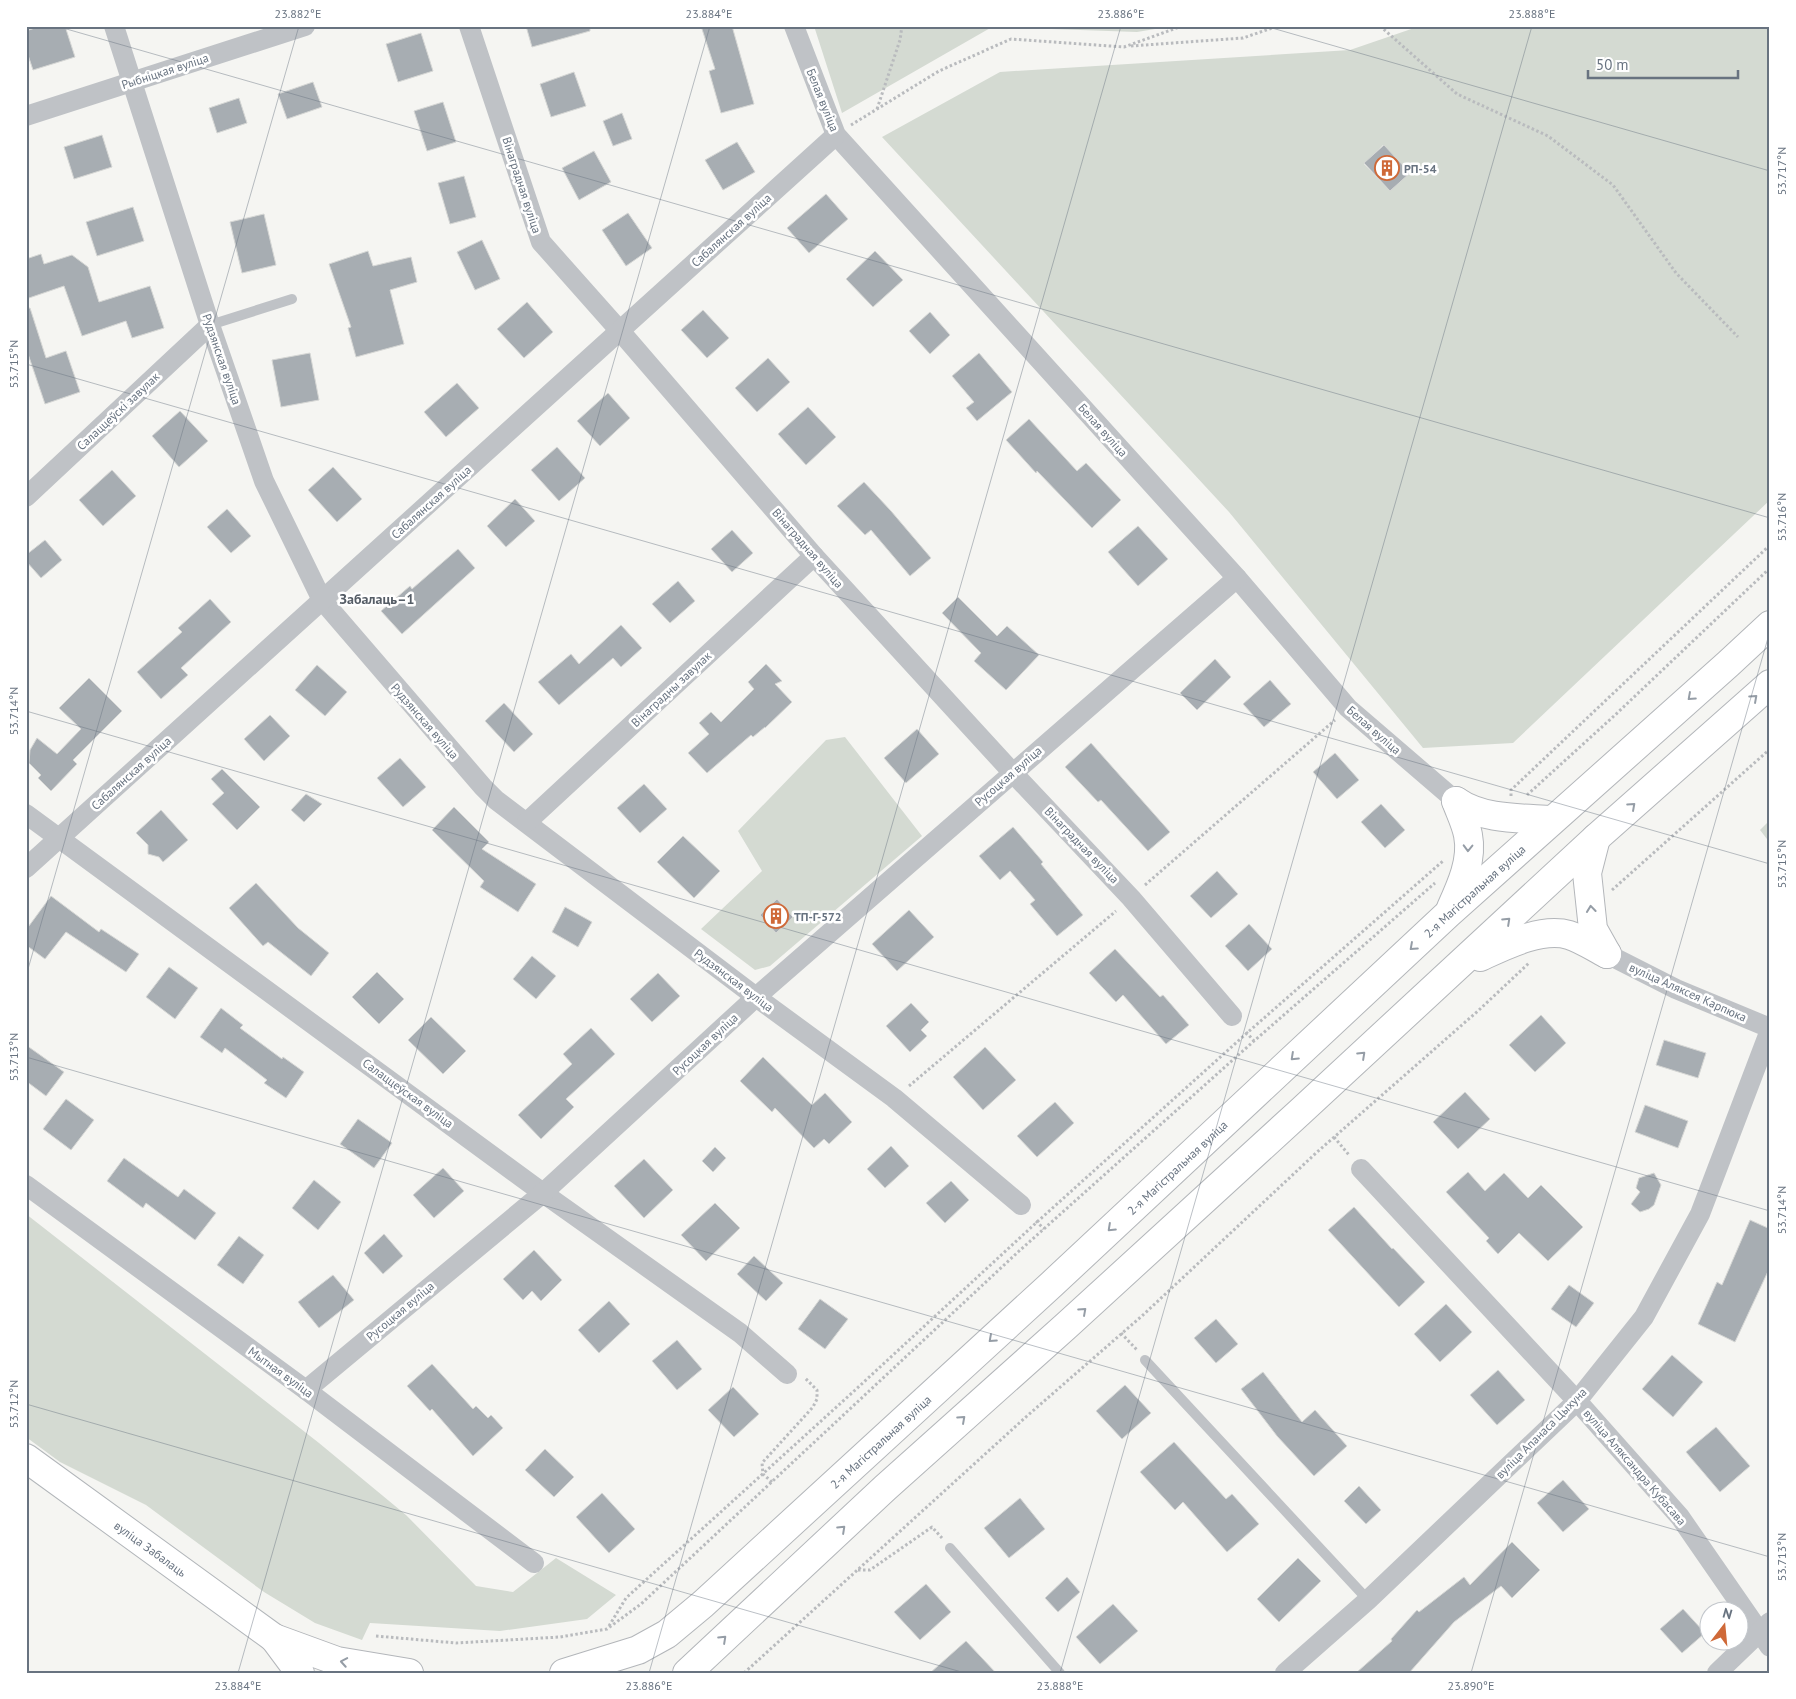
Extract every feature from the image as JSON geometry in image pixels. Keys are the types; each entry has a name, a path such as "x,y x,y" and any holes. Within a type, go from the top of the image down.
{"main road":[{"name":"2-я Магістральная вуліца","path":"564,1673 638,1650 667,1634 703,1604 1052,1284 1450,912 1770,625"},
{"path":"687,1673 878,1495 1066,1326 1596,838 1770,684"},
{"path":"1456,802 1468,809 1518,807 1552,820"},
{"path":"1450,912 1463,879 1468,856 1468,836 1456,802"},
{"path":"1596,838 1588,873 1593,929 1607,954"},
{"path":"1459,966 1516,941 1547,934 1568,935 1607,954"},
{"name":"вуліца Забалаць","path":"26,1458 274,1638"},
{"path":"274,1638 300,1673"},
{"path":"274,1638 337,1662 409,1673"}],"street":[{"name":"Рудзянская вуліца","path":"114,26 210,325 264,480 322,600 496,800 756,997 894,1098 1022,1205"},
{"name":"Рыбніцкая вуліца","path":"26,116 304,26"},
{"name":"Вінаградная вуліца","path":"469,26 541,242 814,556 1012,772 1131,898 1232,1016"},
{"name":"Белая вуліца","path":"794,26 836,135 1237,578 1348,708 1456,802"},
{"name":"Сабалянская вуліца","path":"26,868 836,135"},
{"name":"Салаццеўскі завулак","path":"26,497 210,325"},
{"name":"Вінаградны завулак","path":"527,822 814,556"},
{"name":"Русоцкая вуліца","path":"306,1390 543,1192 756,997 1012,772 1237,578"},
{"name":"Салаццеўская вуліца","path":"26,814 740,1334 787,1374"},
{"name":"вуліца Аляксея Карпюка","path":"1607,954 1676,989 1770,1029"},
{"name":"вуліца Апанаса Цыхуна","path":"1285,1673 1368,1600 1577,1401 1644,1317 1700,1214 1770,1029"},
{"name":"вуліца Аляксандра Кубасава","path":"1361,1169 1577,1401 1680,1517 1766,1634"},
{"name":"Мытная вуліца","path":"26,1185 306,1390 534,1563"},
{"path":"1717,1673 1766,1634"}],"lane":[{"path":"210,325 292,298"},
{"path":"1145,1360 1368,1600"},
{"path":"950,1548 1060,1673"}],"path":[{"path":"877,110 900,40 902,26"},
{"path":"1124,47 1182,26"},
{"path":"836,135 940,70 1011,39 1124,47 1243,38 1278,26"},
{"path":"1380,26 1457,94 1548,136 1613,185 1676,273 1738,337"},
{"path":"1770,545 1511,790 1518,807 1770,568"},
{"path":"1607,893 1616,888 1770,749"},
{"path":"607,1629 626,1598 1037,1222 1247,1033 1450,855 1468,856"},
{"path":"376,1636 456,1643 560,1637 607,1629 641,1604 1031,1241 1429,889"},
{"path":"744,1673 1121,1333 1316,1153 1479,1010 1535,957"},
{"path":"1121,1333 1145,1360"},
{"path":"772,1482 763,1474 762,1463 814,1406 817,1399 817,1390 800,1373 787,1374"},
{"path":"858,1570 870,1570 932,1527 950,1548"}],"shaded area":[{"path":"814,26 1173,26 1137,32 992,27 842,113"},
{"path":"1420,26 1770,26 1770,500 1513,743 1423,748 1229,512 882,137 1000,72 1350,50","holes":["1383,145 1409,173 1390,191 1364,164"]},
{"path":"845,737 922,836 770,966 755,970 701,929 762,871 738,831 826,740","holes":["777,900 776,933 760,915"]},
{"path":"1770,820 1770,843 1760,830"},
{"path":"26,1214 319,1443 406,1515 476,1586 513,1592 556,1558 616,1595 587,1619 500,1631 370,1623 362,1640 315,1623 264,1592 146,1505 60,1462 26,1437"}],"building":[{"path":"41,26 65,26 75,57 33,70 26,49 26,31"},
{"path":"526,26 590,26 590,31 532,47"},
{"path":"701,26 732,26 754,104 721,113 709,71 715,69"},
{"path":"421,33 433,71 398,82 386,44"},
{"path":"574,72 586,106 551,117 540,84"},
{"path":"313,82 322,107 287,119 278,94"},
{"path":"239,98 247,123 217,133 209,108"},
{"path":"443,102 456,142 427,151 414,111"},
{"path":"622,113 632,139 613,146 603,121"},
{"path":"102,135 112,167 74,179 64,147"},
{"path":"737,142 755,172 723,190 705,160"},
{"name":"РП-54","path":"1384,145 1410,173 1390,191 1364,163"},
{"path":"594,151 611,182 579,200 562,168"},
{"path":"464,176 476,217 450,224 438,183"},
{"path":"826,194 848,219 809,253 787,228"},
{"path":"133,207 144,241 97,256 86,222"},
{"path":"628,213 652,248 626,266 602,230"},
{"path":"264,214 276,265 242,273 230,222"},
{"path":"482,240 500,279 475,290 457,252"},
{"path":"368,251 373,266 411,257 417,282 390,290 404,344 356,357 348,328 351,327 329,264"},
{"path":"875,251 903,280 873,307 846,279"},
{"path":"41,254 44,264 72,255 88,267 99,302 150,286 164,328 132,338 126,321 82,336 64,286 26,299 26,259"},
{"path":"527,302 553,332 524,358 497,329"},
{"path":"26,308 30,308 46,358 66,351 80,392 45,404 26,348"},
{"path":"703,310 729,338 707,358 681,330"},
{"path":"930,312 950,335 930,354 909,331"},
{"path":"310,353 319,400 281,407 272,360"},
{"path":"979,353 1012,392 977,421 966,408 974,402 952,376"},
{"path":"768,358 790,382 757,412 735,388"},
{"path":"457,383 479,408 446,437 424,412"},
{"path":"608,393 630,418 600,446 577,421"},
{"path":"808,407 836,437 806,465 778,434"},
{"path":"180,411 208,441 179,467 152,436"},
{"path":"1029,419 1077,471 1086,463 1121,500 1092,528 1037,471 1036,473 1006,440"},
{"path":"557,447 585,478 559,501 531,470"},
{"path":"333,467 362,499 337,522 308,490"},
{"path":"112,470 136,496 103,526 79,500"},
{"path":"864,482 931,558 910,576 871,530 865,535 837,506"},
{"path":"515,499 535,521 506,547 487,526"},
{"path":"227,509 251,536 231,553 207,527"},
{"path":"1138,526 1168,559 1138,586 1108,552"},
{"path":"732,530 753,553 732,572 711,549"},
{"path":"45,540 62,560 41,578 26,561 26,555"},
{"path":"458,549 475,568 402,634 381,611 410,586 412,589"},
{"path":"678,581 695,601 670,623 652,604"},
{"path":"958,597 997,636 1007,626 1039,655 1006,690 974,661 981,653 942,613"},
{"path":"210,599 231,622 181,668 188,675 161,699 137,672 182,632 178,628"},
{"path":"621,625 642,648 621,667 613,658 559,705 538,682 571,654 579,664"},
{"path":"1215,659 1231,677 1197,710 1180,693"},
{"path":"766,664 782,681 775,684 792,702 765,728 753,737 751,735 707,773 688,753 709,734 699,723 711,712 721,722 754,689 748,682"},
{"path":"317,665 347,692 325,716 295,690"},
{"path":"89,678 122,711 73,760 77,764 51,791 38,778 41,775 29,763 30,750 37,738 57,754 81,729 59,708"},
{"path":"1270,680 1291,704 1264,727 1243,704"},
{"path":"504,703 533,734 514,752 485,721"},
{"path":"270,715 290,736 264,761 244,739"},
{"path":"917,729 939,754 906,783 884,758"},
{"path":"1091,743 1170,832 1148,851 1101,800 1098,802 1065,767"},
{"path":"1335,753 1359,780 1337,799 1313,772"},
{"path":"400,758 426,787 403,807 377,778"},
{"path":"222,769 260,807 237,830 212,804 224,793 211,779"},
{"path":"644,784 667,809 640,833 617,808"},
{"path":"306,794 322,804 304,822 291,810"},
{"path":"1381,804 1405,830 1385,848 1361,822"},
{"path":"454,807 489,842 482,849 536,884 518,912 480,887 484,881 432,830"},
{"path":"161,810 188,840 163,862 159,857 148,854 148,845 136,833"},
{"path":"1013,827 1043,862 1041,864 1083,915 1057,936 1030,904 1035,900 1010,871 1000,880 979,856"},
{"path":"683,836 720,871 694,898 657,862"},
{"path":"1217,871 1238,894 1211,918 1190,896"},
{"path":"256,883 298,928 329,953 311,976 268,942 263,946 229,908"},
{"path":"51,896 99,932 101,929 139,954 126,972 66,932 45,959 26,945 26,930"},
{"name":"ТП-Г-572","path":"777,899 793,917 776,933 760,915"},
{"path":"565,907 592,922 578,947 552,932"},
{"path":"909,910 934,937 897,971 872,944"},
{"path":"1249,924 1272,949 1248,971 1225,946"},
{"path":"1115,949 1160,997 1163,995 1189,1025 1166,1044 1123,995 1116,1002 1089,973"},
{"path":"532,956 556,976 536,999 513,979"},
{"path":"169,967 198,988 175,1019 146,997"},
{"path":"377,972 404,999 379,1024 352,997"},
{"path":"658,973 680,996 652,1022 630,999"},
{"path":"911,1003 929,1022 921,1030 927,1036 910,1052 886,1026"},
{"path":"221,1008 243,1025 240,1028 282,1059 283,1057 304,1072 286,1098 264,1083 267,1080 225,1048 222,1053 200,1037"},
{"path":"1541,1015 1566,1043 1535,1072 1509,1045"},
{"path":"431,1017 466,1051 443,1074 408,1040"},
{"path":"591,1028 615,1054 566,1099 574,1107 541,1139 518,1115 572,1064 563,1054"},
{"path":"1664,1040 1706,1053 1698,1078 1656,1065"},
{"path":"26,1045 64,1072 46,1096 26,1081"},
{"path":"985,1047 1016,1080 983,1110 953,1077"},
{"path":"763,1057 812,1105 825,1093 852,1122 829,1144 824,1139 814,1148 775,1108 772,1112 740,1081"},
{"path":"1465,1092 1490,1119 1458,1149 1433,1122"},
{"path":"66,1099 94,1120 71,1150 43,1129"},
{"path":"1055,1102 1074,1123 1037,1157 1017,1136"},
{"path":"1645,1105 1688,1121 1678,1148 1635,1132"},
{"path":"358,1119 392,1143 374,1168 340,1144"},
{"path":"891,1146 909,1166 885,1188 867,1169"},
{"path":"715,1147 726,1158 713,1172 702,1161"},
{"path":"124,1158 178,1197 184,1189 216,1213 195,1240 146,1203 143,1208 107,1181"},
{"path":"644,1159 673,1190 644,1218 614,1186"},
{"path":"443,1168 464,1191 434,1218 413,1195"},
{"path":"1468,1172 1485,1191 1504,1173 1528,1198 1541,1185 1583,1227 1548,1261 1519,1233 1498,1254 1486,1241 1489,1238 1446,1192"},
{"path":"1654,1173 1661,1185 1654,1205 1640,1212 1631,1204 1640,1192 1636,1188 1639,1178"},
{"path":"314,1180 341,1202 318,1230 292,1208"},
{"path":"951,1181 969,1200 945,1223 926,1203"},
{"path":"715,1203 740,1228 706,1261 681,1235"},
{"path":"1354,1207 1425,1282 1399,1307 1328,1230"},
{"path":"1750,1220 1770,1229 1770,1267 1735,1342 1698,1324 1717,1282 1722,1285"},
{"path":"384,1234 403,1256 383,1274 364,1253"},
{"path":"239,1236 264,1255 243,1284 217,1265"},
{"path":"534,1250 562,1280 541,1301 532,1291 523,1300 503,1279"},
{"path":"754,1256 783,1283 766,1301 737,1274"},
{"path":"333,1275 354,1300 319,1328 298,1302"},
{"path":"1569,1285 1594,1303 1576,1327 1551,1309"},
{"path":"820,1299 848,1319 825,1349 798,1329"},
{"path":"609,1301 630,1324 599,1353 578,1330"},
{"path":"1446,1304 1472,1332 1440,1362 1414,1334"},
{"path":"1216,1319 1238,1344 1216,1363 1194,1338"},
{"path":"677,1340 702,1369 677,1390 652,1361"},
{"path":"1672,1355 1703,1382 1673,1417 1642,1389"},
{"path":"432,1364 473,1409 476,1406 488,1418 491,1415 503,1428 473,1456 432,1409 430,1411 407,1386"},
{"path":"1498,1370 1525,1400 1497,1425 1470,1395"},
{"path":"1263,1372 1302,1422 1315,1410 1347,1446 1314,1476 1277,1436 1241,1389"},
{"path":"1125,1385 1151,1413 1122,1439 1096,1411"},
{"path":"733,1387 759,1414 734,1437 708,1410"},
{"path":"1716,1427 1750,1466 1720,1492 1686,1452"},
{"path":"1174,1442 1226,1499 1232,1494 1259,1524 1227,1552 1183,1502 1175,1510 1140,1472"},
{"path":"545,1449 574,1477 554,1497 525,1470"},
{"path":"1563,1480 1589,1509 1563,1532 1537,1503"},
{"path":"1359,1486 1381,1510 1366,1524 1344,1501"},
{"path":"602,1493 635,1529 609,1553 576,1517"},
{"path":"1020,1498 1045,1529 1009,1558 984,1528"},
{"path":"1512,1542 1540,1570 1512,1598 1501,1586 1454,1622 1409,1673 1356,1673 1392,1641 1391,1639 1417,1610 1419,1612 1464,1577 1470,1585"},
{"path":"1298,1558 1321,1581 1279,1622 1257,1599"},
{"path":"1067,1577 1080,1592 1058,1612 1045,1598"},
{"path":"926,1584 951,1612 920,1640 894,1612"},
{"path":"1113,1604 1138,1631 1100,1664 1076,1637"},
{"path":"1683,1609 1698,1625 1698,1639 1682,1653 1660,1629"},
{"path":"966,1641 996,1673 930,1673"}],"place":[{"name":"РП-54","path":"1387,168"},
{"name":"ТП-Г-572","path":"776,916"}],"district":[{"name":"Забалаць–1","path":"377,599"}]}
